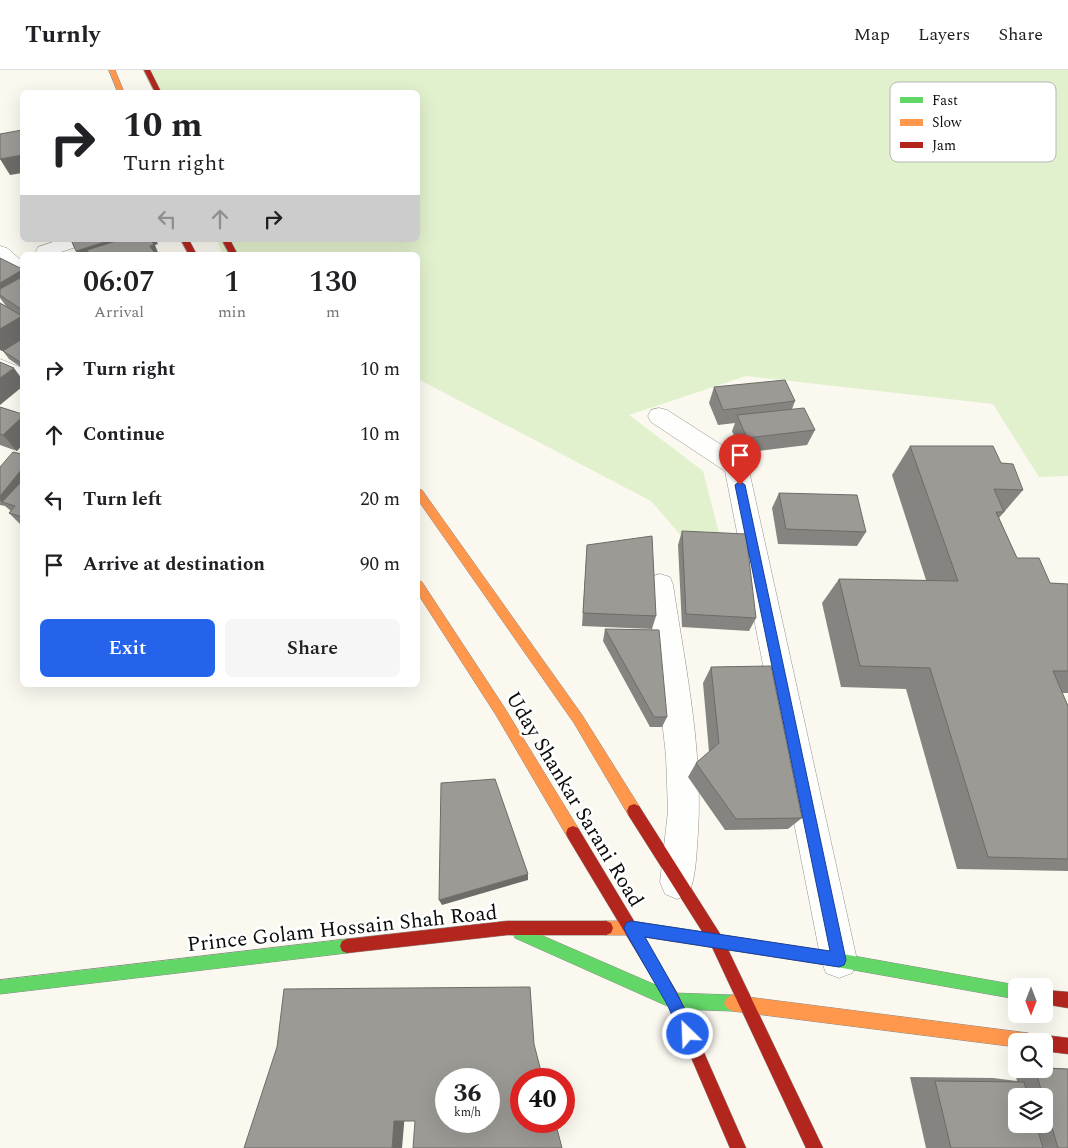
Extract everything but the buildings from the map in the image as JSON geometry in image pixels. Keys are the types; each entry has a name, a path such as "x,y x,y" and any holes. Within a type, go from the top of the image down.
{"street":[{"path":"112,70 120,90"},
{"path":"147,70 157,90"},
{"path":"45,251 72,242"},
{"path":"0,252 10,262 20,268"},
{"path":"0,366 20,376"},
{"path":"659,416 736,466 839,960"},
{"path":"420,496 578,719 677,882 717,942 749,1004 815,1148"},
{"path":"660,585 682,756 684,811 677,882"},
{"name":"Uday Shankar Sarani Road","path":"420,588 500,711 674,1001 738,1148"},
{"path":"507,928 631,928 839,960 1008,991"},
{"name":"Prince Golam Hossain Shah Road","path":"0,987 507,928 567,952 674,1001"},
{"path":"1053,998 1068,1000"},
{"path":"674,1001 749,1004 1008,1038"},
{"path":"1053,1044 1068,1046"}],"green space":[{"path":"144,70 1068,70 1068,476 1039,477 993,404 746,376 629,415 703,471 720,537 684,539 651,501 420,380 420,252 222,252 218,242 420,242 420,90 153,90"}],"traffic: fast":[{"path":"520,933 674,1001 732,1003"},
{"path":"0,987 347,946"},
{"path":"820,957 1008,991"}],"traffic: slow":[{"path":"112,70 120,90"},
{"path":"420,496 578,719 634,811"},
{"path":"420,588 500,711 573,833"},
{"path":"606,928 631,928 820,957"},
{"path":"732,1003 1008,1038"}],"traffic: jam":[{"path":"147,70 157,90"},
{"path":"186,242 191,252"},
{"path":"227,242 232,252"},
{"path":"634,811 717,942 815,1148"},
{"path":"573,833 674,1001 738,1148"},
{"path":"347,946 507,928 606,928"},
{"path":"1053,998 1068,1000"},
{"path":"1053,1044 1068,1046"}],"route":[{"path":"688,1034 674,1001 631,928 839,960 740,485"}]}
